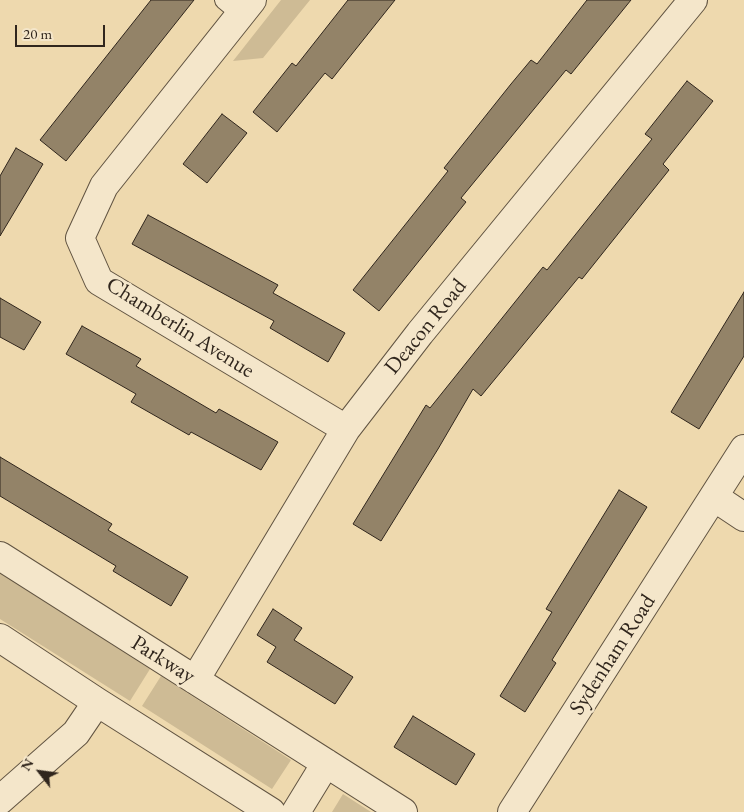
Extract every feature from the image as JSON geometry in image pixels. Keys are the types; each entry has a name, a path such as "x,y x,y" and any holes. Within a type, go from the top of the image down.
{"street":[{"name":"Deacon Road","path":"195,680 346,429 420,333 694,0"},
{"name":"Chamberlin Avenue","path":"239,5 104,186 80,238 99,281 346,429"},
{"name":"Sydenham Road","path":"512,812 744,449"},
{"path":"714,497 744,517"},
{"name":"Parkway","path":"0,556 403,812"},
{"path":"0,638 271,812"},
{"path":"0,800 76,733 97,702"},
{"path":"296,812 326,763"}],"shaded area":[{"path":"281,0 310,0 263,58 233,61"},
{"path":"0,573 150,669 130,701 0,619"},
{"path":"161,676 291,760 272,789 142,706"},
{"path":"343,794 371,812 332,812"}],"building":[{"path":"151,0 194,0 66,161 40,140"},
{"path":"348,0 395,0 332,79 325,73 277,132 253,112 292,63 296,66"},
{"path":"587,0 631,0 571,74 566,70 461,198 466,202 379,311 353,290 448,171 444,168 511,84 531,60 537,64"},
{"path":"687,81 713,101 663,164 669,170 582,279 579,277 481,396 473,389 381,541 353,524 426,405 430,408 543,267 547,270 652,139 645,134"},
{"path":"222,114 247,133 207,183 183,164"},
{"path":"16,148 43,164 0,236 0,176"},
{"path":"148,215 278,285 273,293 345,333 328,362 270,328 274,321 132,244"},
{"path":"744,292 744,356 699,429 671,412"},
{"path":"0,298 41,322 24,350 0,337"},
{"path":"82,326 141,359 136,366 216,413 219,409 278,442 261,470 191,432 189,435 131,402 136,394 66,354"},
{"path":"0,457 112,524 108,530 188,577 171,606 113,571 116,566 0,496"},
{"path":"619,490 647,507 552,660 556,663 525,712 500,696 552,612 546,609"},
{"path":"273,609 302,628 294,640 353,677 335,704 267,662 276,647 257,635"},
{"path":"413,716 475,754 456,785 394,747"}]}
